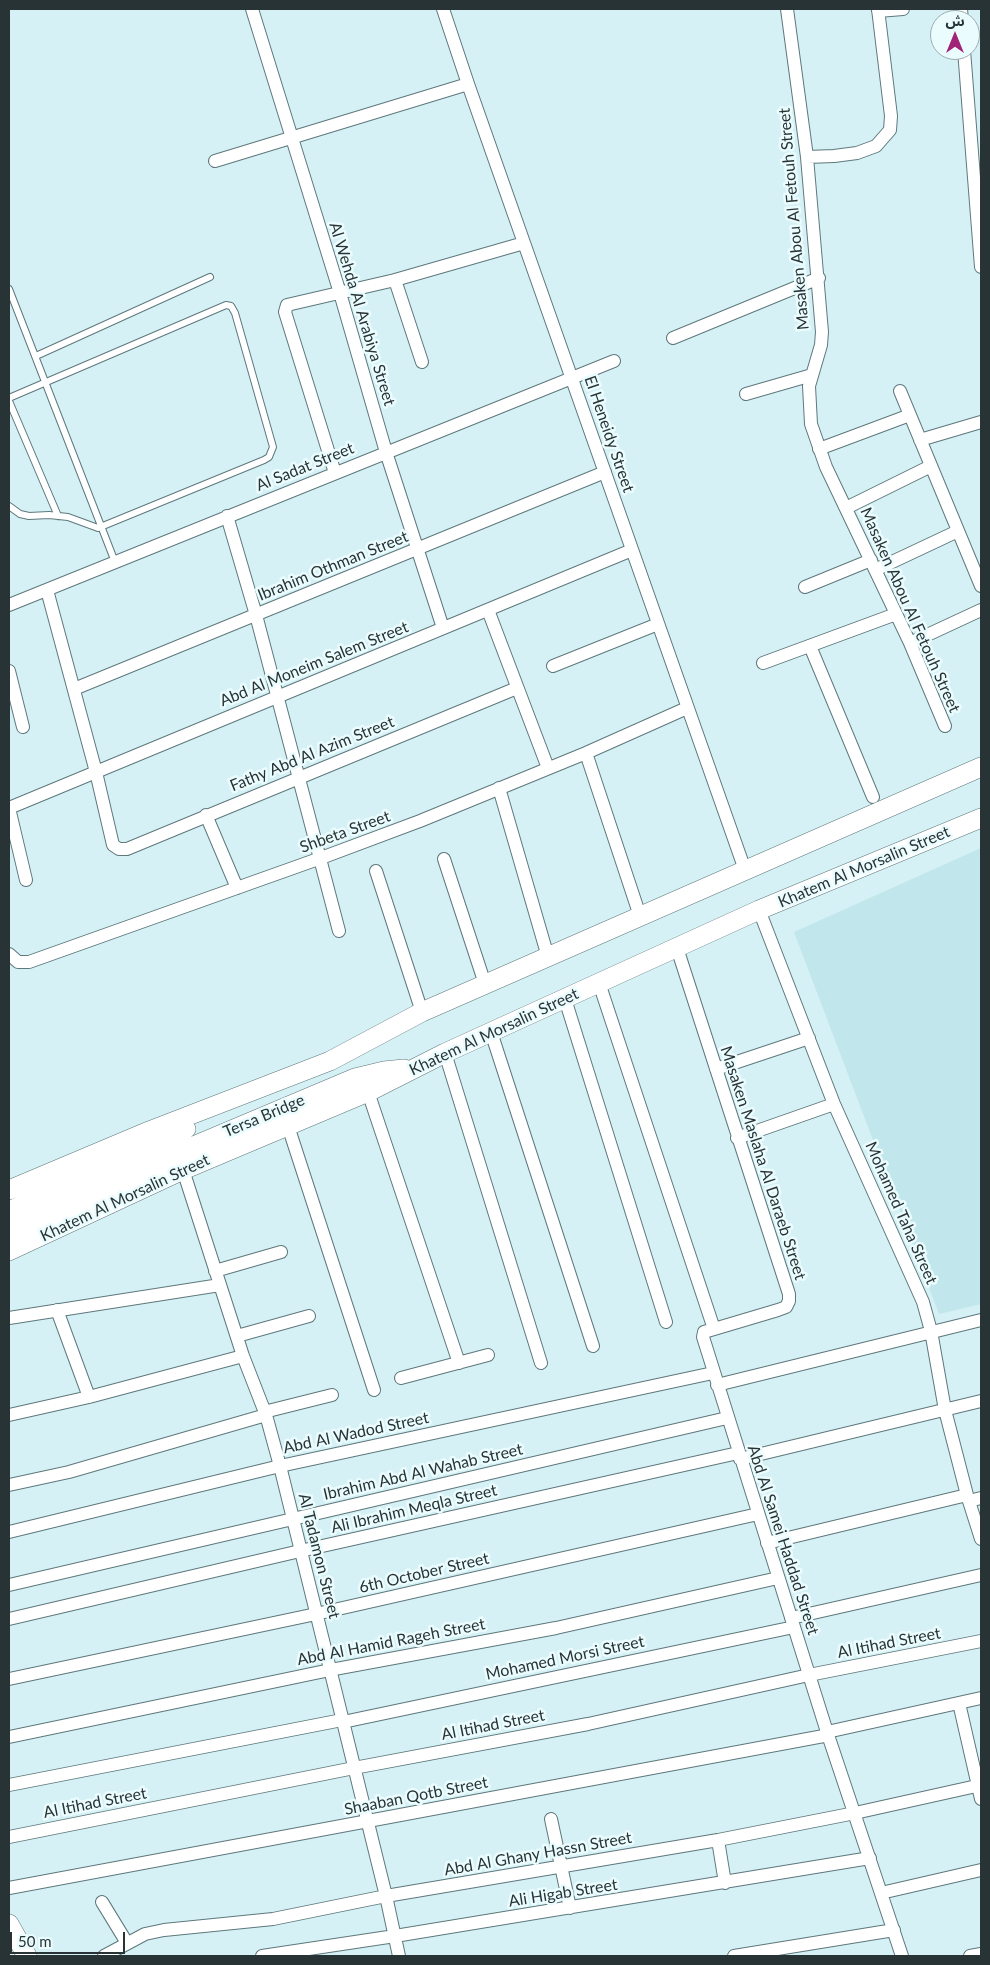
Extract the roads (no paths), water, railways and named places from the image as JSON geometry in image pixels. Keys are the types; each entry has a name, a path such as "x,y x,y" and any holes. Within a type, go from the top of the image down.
{"main road":[{"path":"9,1190 149,1131 330,1061 422,1012 981,767"},
{"name":"Khatem Al Morsalin Street","path":"9,1251 183,1170 368,1092 491,1032 760,910 981,818"},
{"name":"Tersa Bridge","path":"9,1211 247,1102 330,1061"},
{"name":"Tersa Bridge","path":"9,1231 170,1156 355,1078 384,1071 415,1069"},
{"path":"9,1924 27,1956"}],"street":[{"name":"Al Wehda Al Arabiya Street","path":"252,9 340,293 386,452 443,628"},
{"name":"El Heneidy Street","path":"442,9 745,870"},
{"name":"Masaken Abou Al Fetouh Street","path":"787,9 807,157 822,332 821,345 809,386 809,413 819,449 910,642 945,726"},
{"path":"807,157 857,153 876,146 890,130 891,116 878,10 903,9"},
{"path":"965,60 981,267"},
{"path":"215,161 468,84"},
{"path":"336,473 285,312 287,305 395,280 524,243"},
{"path":"673,338 818,278"},
{"path":"395,280 422,362"},
{"name":"Al Sadat Street","path":"9,605 614,361"},
{"path":"746,394 812,375"},
{"path":"900,391 958,532 978,571 981,586"},
{"path":"819,449 910,415"},
{"path":"920,440 981,422"},
{"path":"846,508 931,466"},
{"name":"Ibrahim Othman Street","path":"74,689 605,472"},
{"path":"227,516 278,697 338,931"},
{"path":"805,587 873,565 958,532"},
{"name":"Abd Al Moneim Salem Street","path":"9,808 632,550"},
{"path":"48,590 96,772"},
{"path":"488,610 548,768"},
{"path":"910,642 981,610"},
{"path":"763,663 896,614"},
{"path":"553,666 658,624"},
{"path":"810,646 873,797"},
{"path":"9,671 23,728"},
{"name":"Fathy Abd Al Azim Street","path":"96,772 113,846 119,849 127,849 517,688"},
{"name":"Shbeta Street","path":"9,954 18,962 29,962 238,888 420,821 586,753 687,708"},
{"path":"586,753 640,916"},
{"path":"499,788 548,957"},
{"path":"9,808 26,880"},
{"path":"206,815 238,888"},
{"path":"444,859 485,984"},
{"path":"376,871 422,1012"},
{"name":"Mohamed Taha Street","path":"760,910 834,1104 923,1302 931,1331 945,1410 972,1498 981,1539"},
{"name":"Masaken Maslaha Al Daraeb Street","path":"677,948 789,1301 786,1307 778,1310 709,1330"},
{"name":"Abd Al Samei Haddad Street","path":"599,983 709,1330 703,1337 727,1418 828,1734 902,1956"},
{"path":"565,999 666,1322"},
{"path":"491,1032 593,1346"},
{"path":"716,1069 809,1038"},
{"path":"446,1053 541,1363"},
{"path":"368,1092 459,1363"},
{"path":"738,1138 834,1104"},
{"path":"288,1126 374,1390"},
{"name":"Al Tadamon Street","path":"183,1170 236,1336 265,1413 280,1466 386,1896 399,1956"},
{"path":"215,1271 281,1252"},
{"path":"9,1318 220,1285"},
{"path":"57,1310 89,1397"},
{"path":"236,1336 309,1316"},
{"path":"717,1385 981,1320"},
{"path":"401,1378 488,1355"},
{"path":"9,1415 89,1397 243,1356"},
{"name":"Abd Al Wadod Street","path":"9,1532 280,1466 713,1373"},
{"path":"9,1485 69,1472 332,1394"},
{"name":"Ali Ibrahim Meqla Street","path":"9,1619 300,1551 739,1456 981,1401"},
{"name":"Ibrahim Abd Al Wahab Street","path":"9,1585 727,1418"},
{"path":"767,1543 972,1498"},
{"name":"6th October Street","path":"9,1680 316,1614 758,1514"},
{"name":"Mohamed Morsi Street","path":"9,1785 342,1721 792,1622 981,1575"},
{"name":"Abd Al Hamid Rageh Street","path":"9,1737 330,1670 556,1628 778,1578"},
{"name":"Al Itihad Street","path":"9,1837 354,1768 588,1724 809,1675 981,1641"},
{"name":"Shaaban Qotb Street","path":"9,1888 828,1734 981,1698"},
{"path":"959,1703 980,1786 981,1799"},
{"name":"Abd Al Ghany Hassn Street","path":"104,1956 115,1952 127,1943 145,1934 164,1930 273,1919 386,1896 718,1840 980,1786"},
{"path":"551,1819 570,1908"},
{"path":"718,1840 724,1883"},
{"name":"Ali Higab Street","path":"262,1956 570,1908 870,1858"},
{"path":"881,1893 981,1870"},
{"path":"102,1902 127,1943"},
{"path":"734,1956 894,1930"},
{"path":"970,1956 981,1954"}],"lane":[{"path":"36,356 210,277"},
{"path":"9,289 115,562"},
{"path":"9,506 20,514 68,517 95,528 101,528 264,460 272,452 272,441 234,309 230,306 221,306 9,400 58,516"}]}
